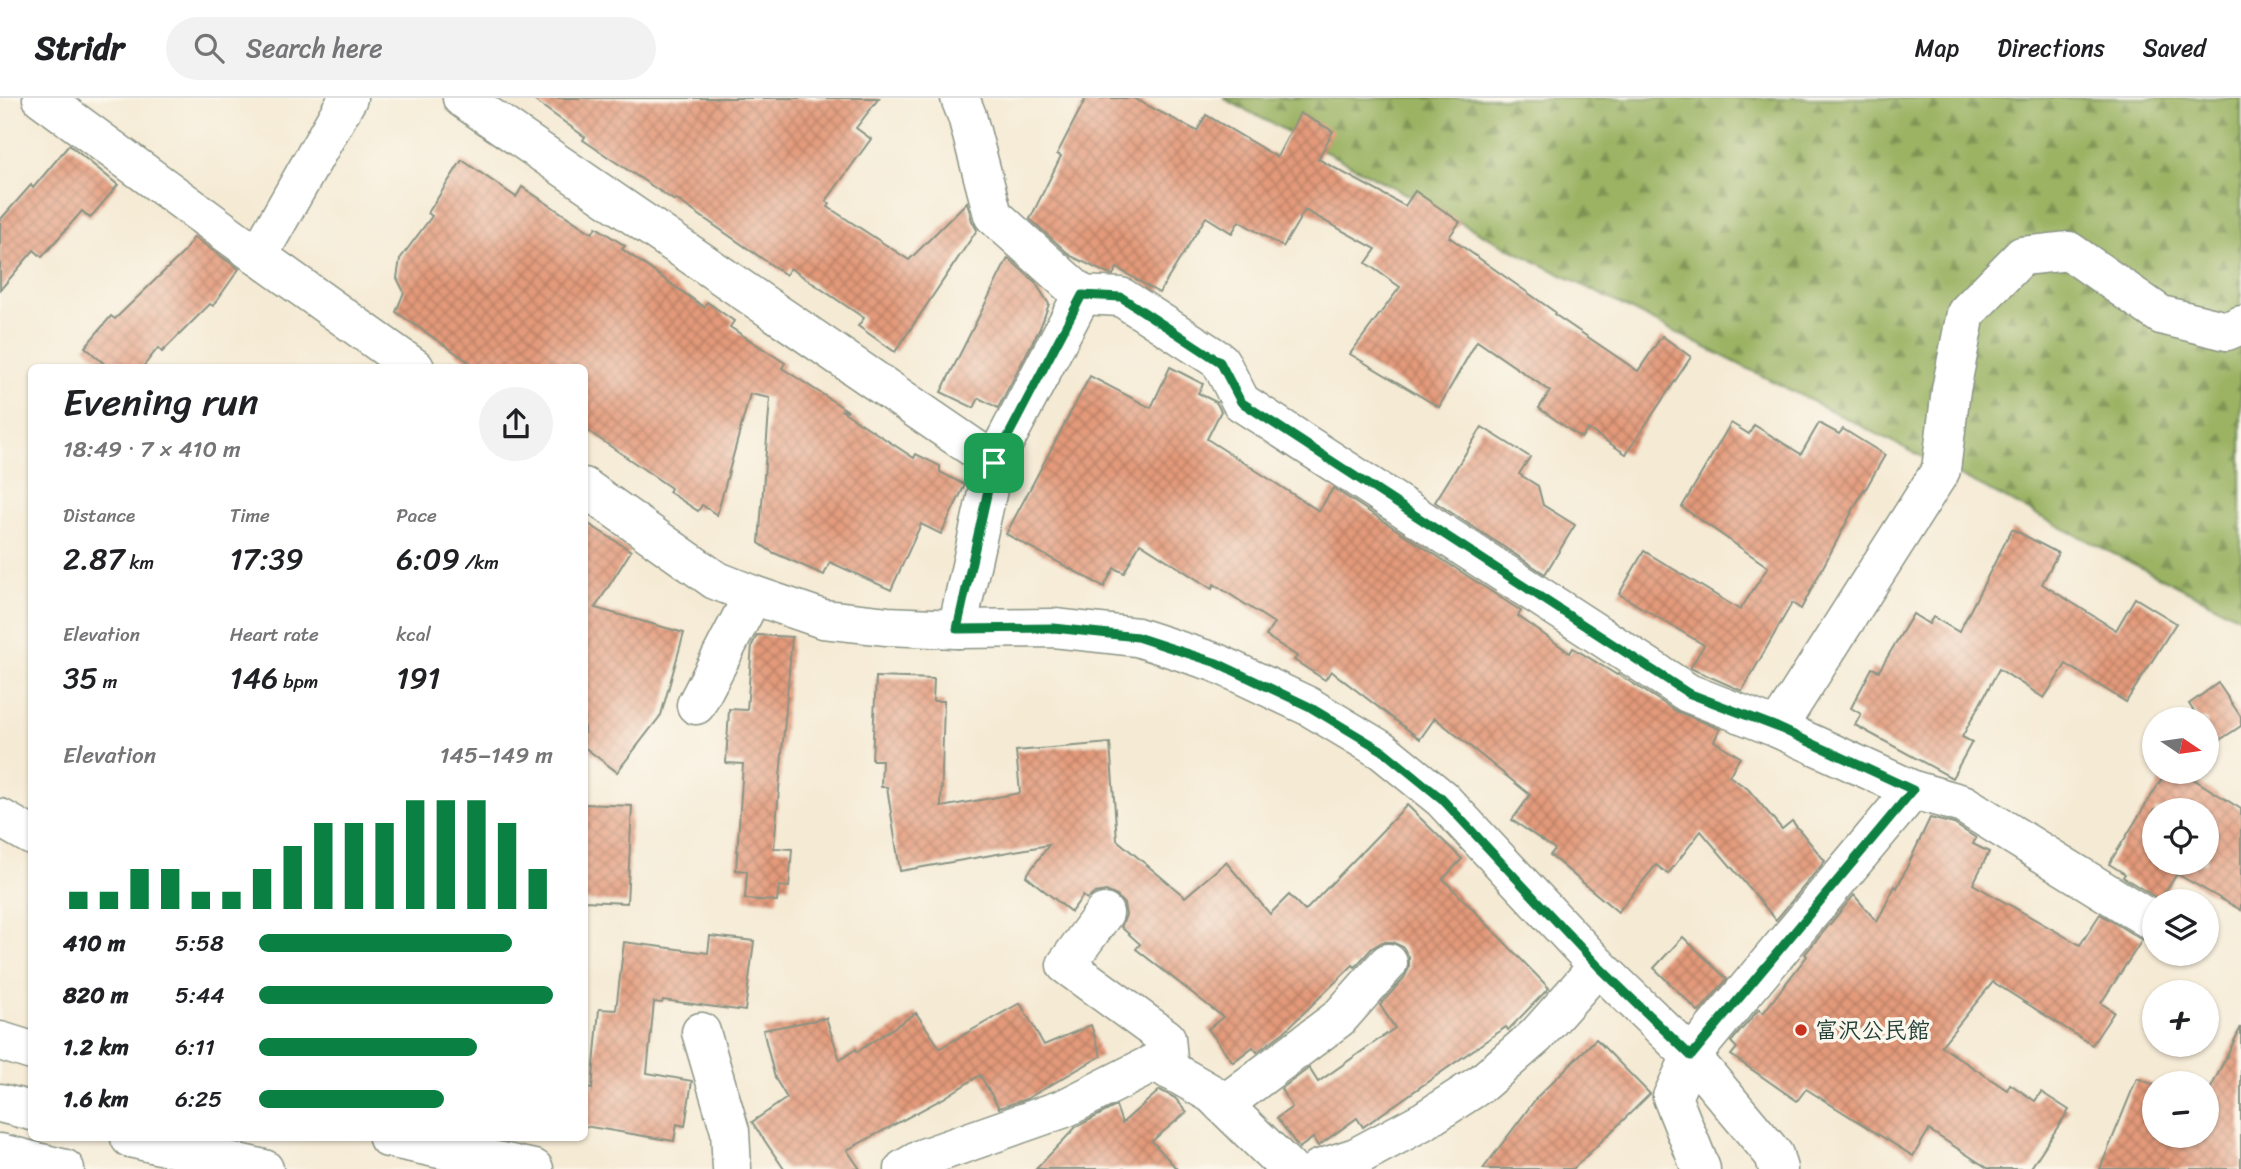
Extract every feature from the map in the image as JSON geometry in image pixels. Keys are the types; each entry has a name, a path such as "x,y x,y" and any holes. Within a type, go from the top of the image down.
{"main road":[{"path":"42,98 409,364"},
{"path":"258,256 348,98"},
{"path":"462,98 994,463"},
{"path":"960,98 993,215 1082,295 1121,297 1220,362 1241,402 1688,693 1777,727 1913,790 1963,804 2142,915"},
{"path":"1777,727 1941,470 1951,390 1966,313 2022,256 2069,251 2161,315 2227,331 2241,325"},
{"path":"957,629 994,463 1082,295"},
{"path":"588,490 715,580 823,619 887,626 957,629 1054,628 1137,637 1217,663 1308,706 1383,751 1442,799 1598,966 1691,1056 1774,1155 1778,1169"},
{"path":"696,705 753,595"},
{"path":"1701,1169 1672,1097 1691,1056 1913,790"},
{"path":"0,818 28,834"},
{"path":"1104,913 1066,965 1167,1038 1169,1070"},
{"path":"1223,1105 1339,1018 1388,963"},
{"path":"1319,1169 1356,1157 1425,1120 1482,1083 1535,1036 1598,966"},
{"path":"701,1032 730,1131 732,1169"},
{"path":"0,1041 28,1050"},
{"path":"904,1169 923,1158 1065,1108 1156,1062 1212,1094 1289,1169"},
{"path":"0,1103 28,1110"},
{"path":"143,1141 264,1169"},
{"path":"402,1141 534,1169"},
{"path":"0,1153 65,1169"}],"green space":[{"path":"1223,98 2241,98 2241,618 1503,245"}],"building":[{"path":"531,98 879,98 856,128 871,139 826,201 830,204 828,207 909,260 967,202 977,230 895,352 858,326 864,318 790,268 786,275 676,199 675,201 583,140 585,137"},
{"path":"1086,98 1133,98 1197,131 1206,115 1277,157 1300,113 1333,131 1318,159 1405,206 1415,191 1460,222 1449,237 1638,371 1662,336 1691,357 1626,454 1588,429 1581,438 1539,408 1550,391 1477,341 1439,407 1350,354 1400,287 1366,263 1376,249 1305,210 1283,247 1239,221 1232,233 1206,217 1159,293 1117,268 1113,275 1108,274 1071,256 1030,219 1061,156 1057,154"},
{"path":"69,145 118,185 90,218 82,211 42,257 34,250 0,290 0,220 31,185 33,188"},
{"path":"462,160 516,197 522,187 592,233 596,227 625,246 622,249 704,307 707,302 734,321 730,327 785,363 782,368 848,411 841,410 914,458 916,454 940,466 940,472 965,485 941,534 921,524 891,590 830,562 824,575 772,552 759,543 770,398 750,394 717,515 702,505 698,511 669,492 671,488 588,431 588,364 472,364 396,312 404,292 397,278 400,259 432,216 428,213"},
{"path":"194,237 239,269 213,306 210,304 162,352 158,348 145,364 104,364 85,347 111,316 115,319 183,253"},
{"path":"1008,258 1035,282 1049,304 1040,328 998,408 979,398 974,408 941,392"},
{"path":"1170,367 1203,384 1198,393 1216,402 1221,411 1207,439 1319,511 1333,488 1521,611 1518,616 1570,653 1573,648 1676,711 1720,729 1714,741 1740,757 1729,776 1748,789 1782,829 1792,821 1825,861 1776,920 1701,831 1668,874 1656,865 1618,912 1550,855 1555,849 1512,820 1530,795 1435,718 1420,739 1331,671 1325,680 1294,660 1297,656 1266,636 1274,623 1214,584 1212,589 1140,543 1124,573 1114,568 1104,587 1006,534 1090,376 1151,408"},
{"path":"1731,423 1749,434 1754,425 1801,454 1819,423 1839,434 1843,429 1885,455 1864,489 1801,609 1792,603 1742,691 1690,668 1704,645 1619,594 1644,551 1740,610 1768,567 1682,507"},
{"path":"1482,427 1530,457 1519,474 1538,486 1543,505 1575,525 1545,574 1435,502"},
{"path":"588,524 631,551 595,608 684,633 661,715 617,772 588,750"},
{"path":"2012,529 2058,553 2042,584 2116,630 2135,598 2176,623 2126,702 2066,664 2044,698 1999,669 1962,737 1972,742 1952,778 1855,725 1861,714 1851,708 1872,668 1879,671 1913,614 1929,624 1933,617 1959,632"},
{"path":"757,635 792,637 774,848 792,849 789,887 779,886 777,901 745,899 747,871 736,870 743,764 726,763 729,709 747,710 752,645"},
{"path":"876,677 934,679 933,701 944,701 941,807 1020,793 1016,751 1110,743 1117,840 1185,897 1226,862 1270,914 1289,895 1305,911 1407,805 1462,859 1443,879 1549,988 1508,1030 1506,1027 1363,1127 1357,1118 1318,1146 1313,1138 1299,1148 1277,1118 1292,1107 1281,1089 1309,1068 1318,1082 1395,1028 1380,1005 1404,978 1409,968 1409,957 1403,947 1392,942 1382,942 1372,948 1284,1032 1257,1052 1253,1047 1233,1062 1208,1029 1223,1017 1136,949 1140,944 1121,927 1126,915 1124,904 1117,896 1106,891 1095,893 1087,899 1083,896 1071,912 1026,876 1049,845 900,871 887,787 881,787 882,760 872,760"},
{"path":"2218,683 2241,717 2241,726 2219,740 2219,707 2191,707 2189,704"},
{"path":"2159,784 2201,784 2241,809 2241,910 2219,898 2219,889 2204,889 2179,875 2219,875 2219,798 2150,798"},
{"path":"588,804 632,806 627,903 588,901"},
{"path":"2142,811 2142,875 2176,875 2167,889 2142,889 2123,877 2125,874 2109,864"},
{"path":"1930,818 1954,824 1976,838 1973,844 1989,852 1973,884 2080,945 2100,914 2142,940 2101,1003 2114,1012 2092,1045 1993,982 1941,1046 2007,1090 2010,1084 2035,1101 2041,1092 2069,1110 2030,1169 1989,1169 1929,1130 1913,1156 1806,1089 1797,1101 1731,1055 1737,1048 1731,1042 1759,1009 1763,1013 1807,956 1805,954 1854,895 1877,922 1895,886 1897,888"},
{"path":"710,936 754,941 745,1011 663,1000 662,1003 654,1002 647,1073 692,1081 685,1126 677,1124 674,1141 588,1127 588,1088 592,1089 599,1009 616,1010 624,942 708,953"},
{"path":"1683,937 1727,979 1699,1012 1654,968"},
{"path":"1020,1003 1044,1045 1091,1025 1101,1056 1026,1099 999,1108 980,1075 944,1098 847,1150 860,1169 784,1169 752,1122 787,1098 775,1078 763,1030 826,1018 840,1060 856,1049 857,1052 916,1013 940,1048"},
{"path":"2241,1027 2241,1169 2100,1169 2137,1078 2142,1080 2142,1148 2219,1148 2219,1072"},
{"path":"1596,1039 1650,1094 1573,1169 1483,1169 1538,1096"},
{"path":"1160,1090 1175,1098 1187,1112 1152,1141 1177,1169 1036,1169 1076,1127 1116,1106 1122,1123"}],"place":[{"name":"富沢公民館","path":"1801,1030"}],"route":[{"path":"1082,295 1121,297 1220,362 1241,402 1688,693 1777,727 1913,790 1691,1056 1598,966 1442,799 1383,751 1308,706 1217,663 1137,637 1054,628 957,629 994,463 1082,295"}]}
